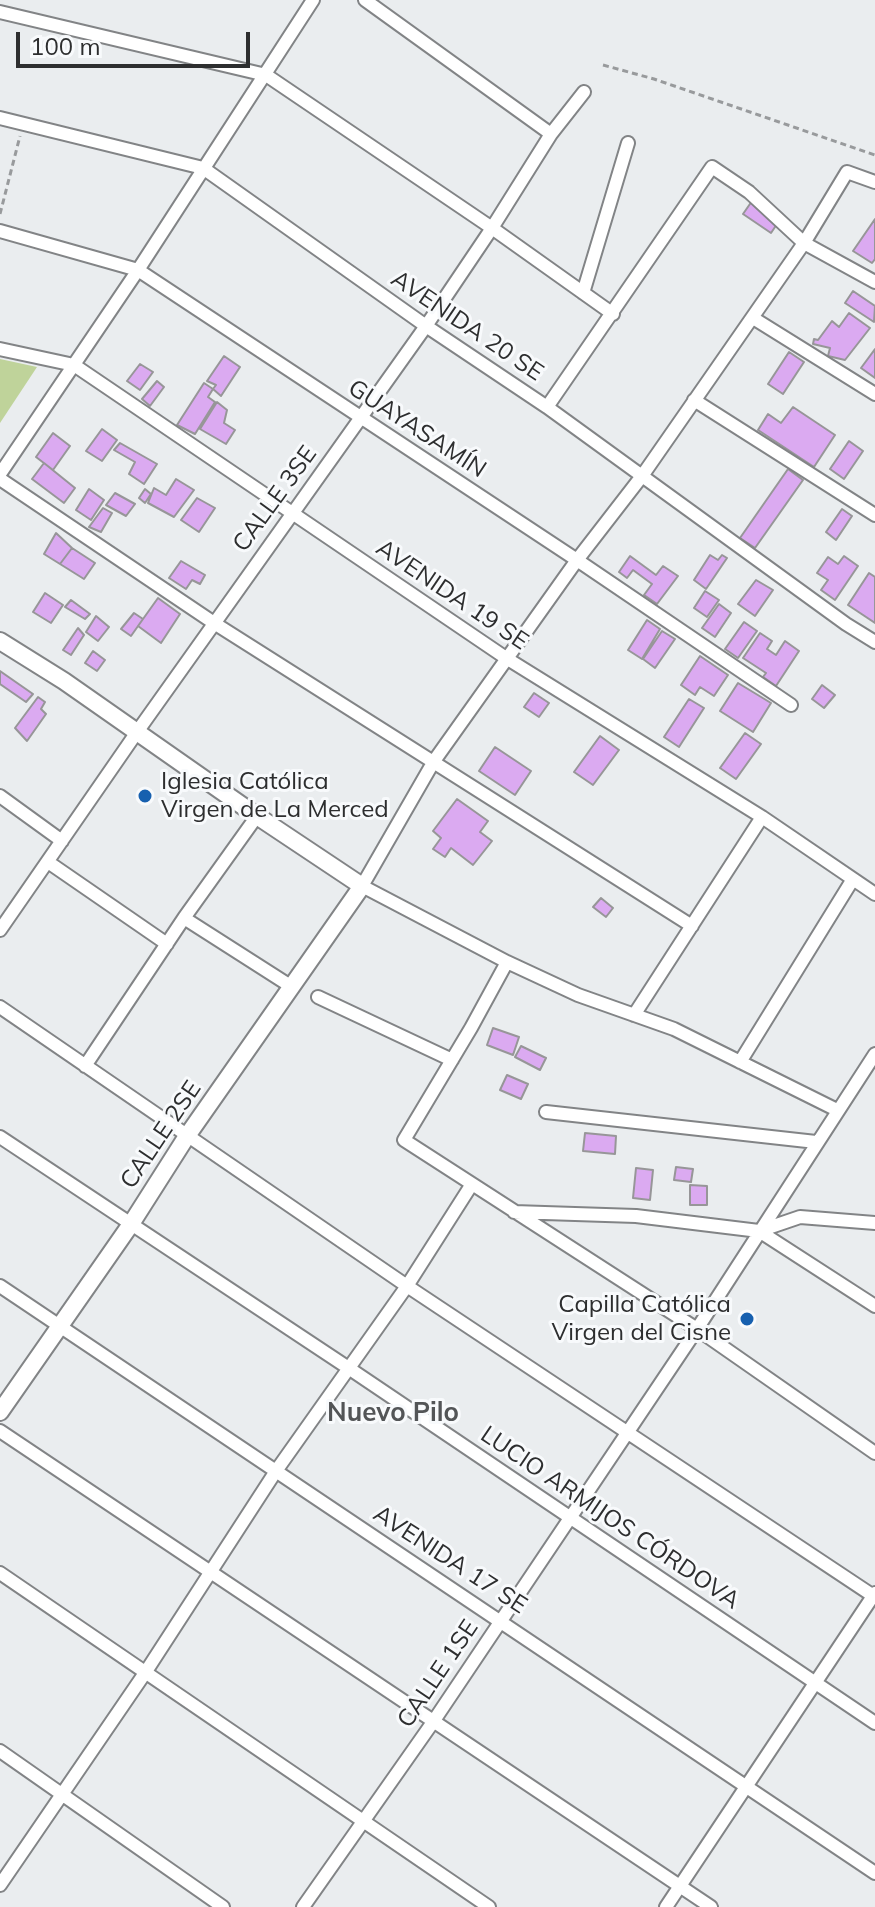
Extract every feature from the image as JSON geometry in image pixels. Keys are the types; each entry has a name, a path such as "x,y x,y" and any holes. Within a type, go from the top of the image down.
{"street":[{"path":"313,0 0,477 214,623 692,926"},
{"path":"365,0 551,134"},
{"path":"0,12 266,75 613,314"},
{"name":"CALLE 3SE","path":"0,930 426,326 551,134 584,92"},
{"name":"AVENIDA 20 SE","path":"0,118 203,168 426,326 547,407 875,642"},
{"path":"583,293 628,143"},
{"path":"547,407 712,167 749,192 804,243 875,282"},
{"path":"362,886 434,761 753,318 847,172 875,182"},
{"name":"GUAYASAMÍN","path":"0,231 138,270 791,705"},
{"path":"753,318 875,394"},
{"name":"AVENIDA 19 SE","path":"0,349 74,365 506,658 762,817 875,894"},
{"path":"694,400 875,515"},
{"path":"0,641 362,886 507,962 578,995 674,1029 837,1110"},
{"path":"0,796 62,841"},
{"path":"85,1066 257,816"},
{"path":"634,1015 762,817"},
{"path":"48,862 167,944"},
{"path":"740,1062 853,879"},
{"name":"CALLE 2SE","path":"0,1412 131,1224 187,1136 362,886"},
{"path":"184,918 292,987"},
{"path":"507,962 404,1140 697,1329 875,1453"},
{"path":"318,997 452,1060"},
{"path":"0,1007 407,1286 874,1595 666,1907"},
{"name":"CALLE 1SE","path":"303,1907 433,1722 628,1432 874,1057"},
{"path":"546,1112 816,1142"},
{"name":"LUCIO ARMIJOS CÓRDOVA","path":"0,1137 875,1723"},
{"path":"0,1885 145,1673 276,1471 407,1286 472,1184"},
{"path":"513,1212 636,1216 759,1231 800,1217 875,1223"},
{"path":"759,1231 875,1306"},
{"name":"AVENIDA 17 SE","path":"0,1286 875,1873"},
{"path":"0,1431 711,1907"},
{"path":"0,1573 489,1907"},
{"path":"0,1751 223,1907"}],"path":[{"path":"603,65 654,79 875,155"},
{"path":"0,214 24,124"}],"green space":[{"path":"0,359 37,367 0,423"}],"building":[{"path":"752,201 779,221 771,233 743,214"},
{"path":"875,219 875,259 872,263 853,251"},
{"path":"853,291 875,306 874,322 845,303"},
{"path":"849,313 870,328 845,360 828,356 830,348 813,344 814,339 818,340 832,321 839,327"},
{"path":"875,349 875,378 861,368"},
{"path":"789,352 804,362 783,394 768,384"},
{"path":"224,356 240,367 221,396 213,389 216,385 207,381"},
{"path":"140,364 153,372 140,390 127,381"},
{"path":"157,381 164,387 150,406 142,399"},
{"path":"204,383 213,389 208,397 215,402 195,434 177,425"},
{"path":"217,402 227,410 224,423 235,430 226,444 200,429"},
{"path":"793,407 835,435 814,467 758,430 768,414 781,423"},
{"path":"102,429 117,440 102,461 86,451"},
{"path":"53,433 70,446 53,470 36,457"},
{"path":"849,441 863,451 844,479 830,469"},
{"path":"120,443 157,464 144,484 129,474 135,462 114,450"},
{"path":"44,463 75,488 64,503 32,479"},
{"path":"788,469 803,480 755,548 740,538"},
{"path":"176,479 194,490 174,517 148,503 154,488 166,495"},
{"path":"89,489 104,500 91,520 76,510"},
{"path":"145,489 151,494 145,503 139,498"},
{"path":"115,493 135,504 126,516 106,505"},
{"path":"197,498 215,508 199,532 181,520"},
{"path":"103,508 112,513 101,532 89,527"},
{"path":"842,509 852,516 836,540 826,532"},
{"path":"56,533 72,548 60,564 44,554"},
{"path":"72,548 95,563 84,579 60,564"},
{"path":"710,555 718,560 722,555 727,558 706,589 694,580"},
{"path":"630,556 656,575 663,566 678,576 657,604 644,595 652,584 633,570 627,578 619,572"},
{"path":"844,556 858,566 835,600 821,590 828,580 817,573 828,557 838,564"},
{"path":"181,561 205,575 200,584 192,580 186,589 169,578"},
{"path":"869,573 875,577 875,623 848,605"},
{"path":"756,580 773,590 755,616 738,604"},
{"path":"705,591 719,600 707,617 694,608"},
{"path":"45,593 63,605 51,623 33,612"},
{"path":"158,598 180,614 161,643 138,626"},
{"path":"71,600 90,614 85,619 65,607"},
{"path":"719,604 731,613 715,637 702,628"},
{"path":"134,613 143,619 131,636 121,629"},
{"path":"96,616 109,627 98,641 86,632"},
{"path":"647,620 660,629 642,659 628,650"},
{"path":"744,622 757,631 738,658 725,649"},
{"path":"78,628 84,635 71,655 63,650"},
{"path":"662,631 675,639 655,668 643,659"},
{"path":"760,633 772,641 767,649 776,655 785,641 799,651 776,686 763,677 766,673 743,658"},
{"path":"93,651 105,660 97,671 85,663"},
{"path":"700,656 728,675 714,696 700,687 695,695 681,685"},
{"path":"0,671 33,694 26,702 0,684"},
{"path":"738,683 771,703 753,732 720,711"},
{"path":"822,685 835,695 824,708 812,699"},
{"path":"534,693 549,703 539,717 524,707"},
{"path":"38,697 45,702 41,709 46,714 27,741 15,728"},
{"path":"689,699 704,708 679,747 664,737"},
{"path":"745,733 761,744 736,779 720,768"},
{"path":"600,736 619,750 593,785 574,772"},
{"path":"495,747 531,771 515,795 479,771"},
{"path":"457,799 488,821 480,832 492,841 473,865 451,848 445,857 433,849 441,838 433,831"},
{"path":"601,898 613,908 606,917 593,907"},
{"path":"493,1028 519,1037 513,1055 487,1045"},
{"path":"521,1046 546,1058 540,1070 515,1057"},
{"path":"507,1075 528,1084 521,1099 500,1090"},
{"path":"585,1133 616,1136 615,1154 583,1151"},
{"path":"676,1167 693,1169 691,1182 674,1180"},
{"path":"636,1168 653,1170 650,1200 633,1198"},
{"path":"690,1185 707,1186 707,1205 690,1205"}],"place":[{"name":"Iglesia Católica Virgen de La Merced","path":"145,796"},
{"name":"Capilla Católica Virgen del Cisne","path":"747,1319"}],"district":[{"name":"Nuevo Pilo","path":"393,1413"}]}
